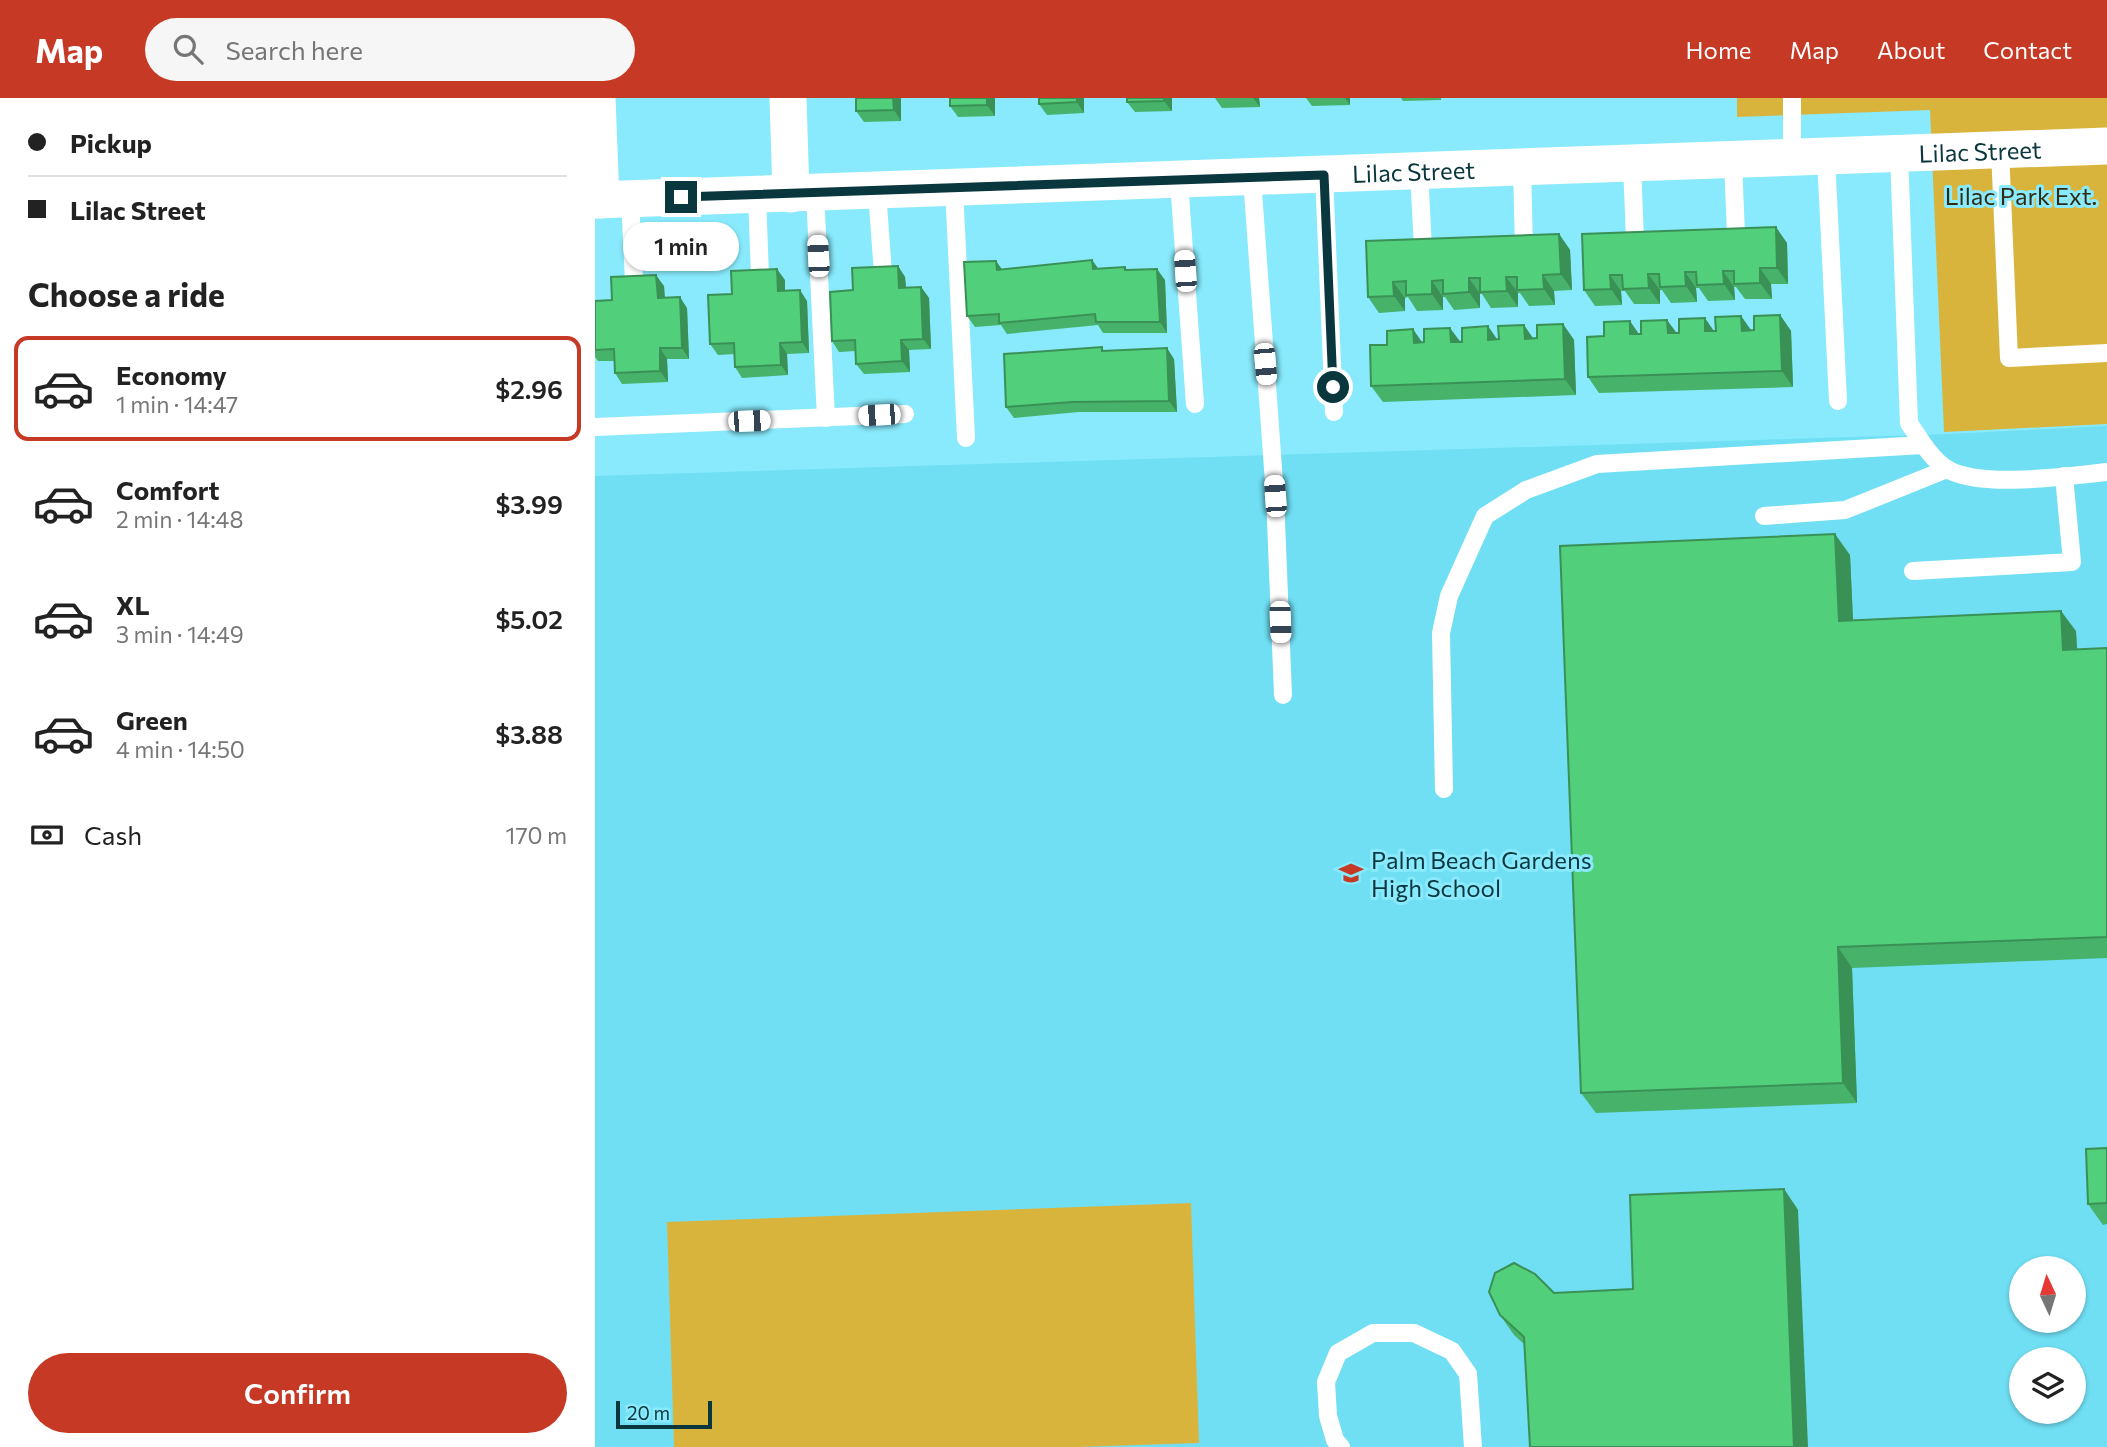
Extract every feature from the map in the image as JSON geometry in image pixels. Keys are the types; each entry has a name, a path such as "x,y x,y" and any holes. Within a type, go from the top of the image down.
{"street":[{"path":"597,98 609,199"},
{"path":"788,98 788,194"},
{"name":"Lilac Street","path":"609,199 1179,181 2107,146"}],"lane":[{"path":"1792,98 1809,158 1838,401"},
{"path":"2000,150 2009,358 2107,353"},
{"path":"1899,154 1909,424 1923,445 1947,469 1991,480 2107,472"},
{"path":"1733,161 1736,235"},
{"path":"1633,164 1635,240"},
{"path":"1522,168 1524,247"},
{"path":"1419,172 1423,248"},
{"path":"1324,175 1334,412"},
{"path":"1252,178 1275,496 1283,695"},
{"path":"1179,181 1195,404"},
{"path":"954,188 966,439"},
{"path":"877,191 883,274"},
{"path":"760,277 788,194"},
{"path":"788,194 827,418"},
{"path":"609,199 634,281"},
{"path":"595,427 905,414"},
{"path":"1444,789 1441,633 1449,596 1485,516 1526,490 1597,464 1923,445"},
{"path":"1764,516 1845,510 1947,469"},
{"path":"1913,571 2073,562 2063,476"},
{"path":"1341,1447 1335,1440 1328,1416 1326,1382 1338,1353 1373,1333 1413,1333 1452,1351 1468,1374 1473,1447"}],"shaded area":[{"name":"Palm Beach Gardens High School","path":"2107,426 2107,1447 595,1447 595,476 1948,434"}],"green space":[{"name":"Lilac Park Ext.","path":"1737,98 2107,98 2107,424 1944,432 1930,110 1737,117"},
{"path":"1191,1203 1199,1443 1078,1447 674,1447 667,1222"}],"building":[{"path":"856,98 893,98 894,110 856,111"},
{"path":"950,98 987,98 987,105 950,106"},
{"path":"1039,98 1077,98 1077,102 1039,104"},
{"path":"1127,98 1164,98 1164,101 1127,102"},
{"path":"1776,227 1777,268 1760,268 1760,283 1734,284 1734,271 1723,271 1724,284 1697,285 1696,272 1685,272 1686,286 1660,287 1659,274 1648,274 1649,288 1623,289 1622,275 1610,275 1611,289 1584,290 1582,234"},
{"path":"1559,234 1561,274 1543,275 1544,289 1517,290 1517,277 1506,277 1507,291 1480,292 1480,278 1469,278 1469,292 1443,294 1443,280 1432,281 1432,294 1406,295 1406,281 1393,282 1394,296 1368,297 1366,241"},
{"path":"1092,260 1093,269 1157,269 1160,322 1096,322 1095,314 999,323 999,314 967,316 964,262 996,261 997,270"},
{"path":"898,266 899,288 921,287 923,339 901,340 902,361 856,364 855,340 832,341 830,292 853,290 852,268"},
{"path":"777,269 778,291 800,290 802,342 780,343 781,365 735,367 734,343 710,344 708,295 732,294 731,271"},
{"path":"656,275 658,298 680,297 682,348 660,348 660,371 615,373 614,349 595,350 595,301 612,300 611,277"},
{"path":"1780,315 1782,371 1588,377 1587,337 1604,336 1604,322 1630,321 1630,334 1641,334 1641,321 1667,320 1668,333 1679,333 1679,319 1705,318 1705,331 1716,331 1715,317 1741,316 1742,331 1754,330 1754,316"},
{"path":"1563,324 1565,379 1371,386 1370,345 1387,345 1387,331 1413,329 1414,343 1424,342 1424,329 1450,328 1451,342 1462,342 1462,328 1488,326 1488,340 1499,339 1498,326 1524,325 1525,339 1537,338 1537,325"},
{"path":"1102,347 1102,351 1167,348 1169,401 1072,402 1006,407 1004,354"},
{"path":"1835,534 1839,621 2061,611 2063,650 2107,648 2107,937 1838,947 1843,1083 1581,1093 1560,546"},
{"path":"2107,1148 2107,1203 2088,1204 2086,1149"},
{"path":"1784,1189 1794,1447 1530,1447 1524,1337 1500,1315 1489,1292 1495,1273 1514,1263 1535,1274 1554,1293 1633,1289 1630,1195"}],"place":[{"name":"Palm Beach Gardens High School","path":"1351,873"}],"route":[{"path":"681,197 1324,175 1333,387"}]}
